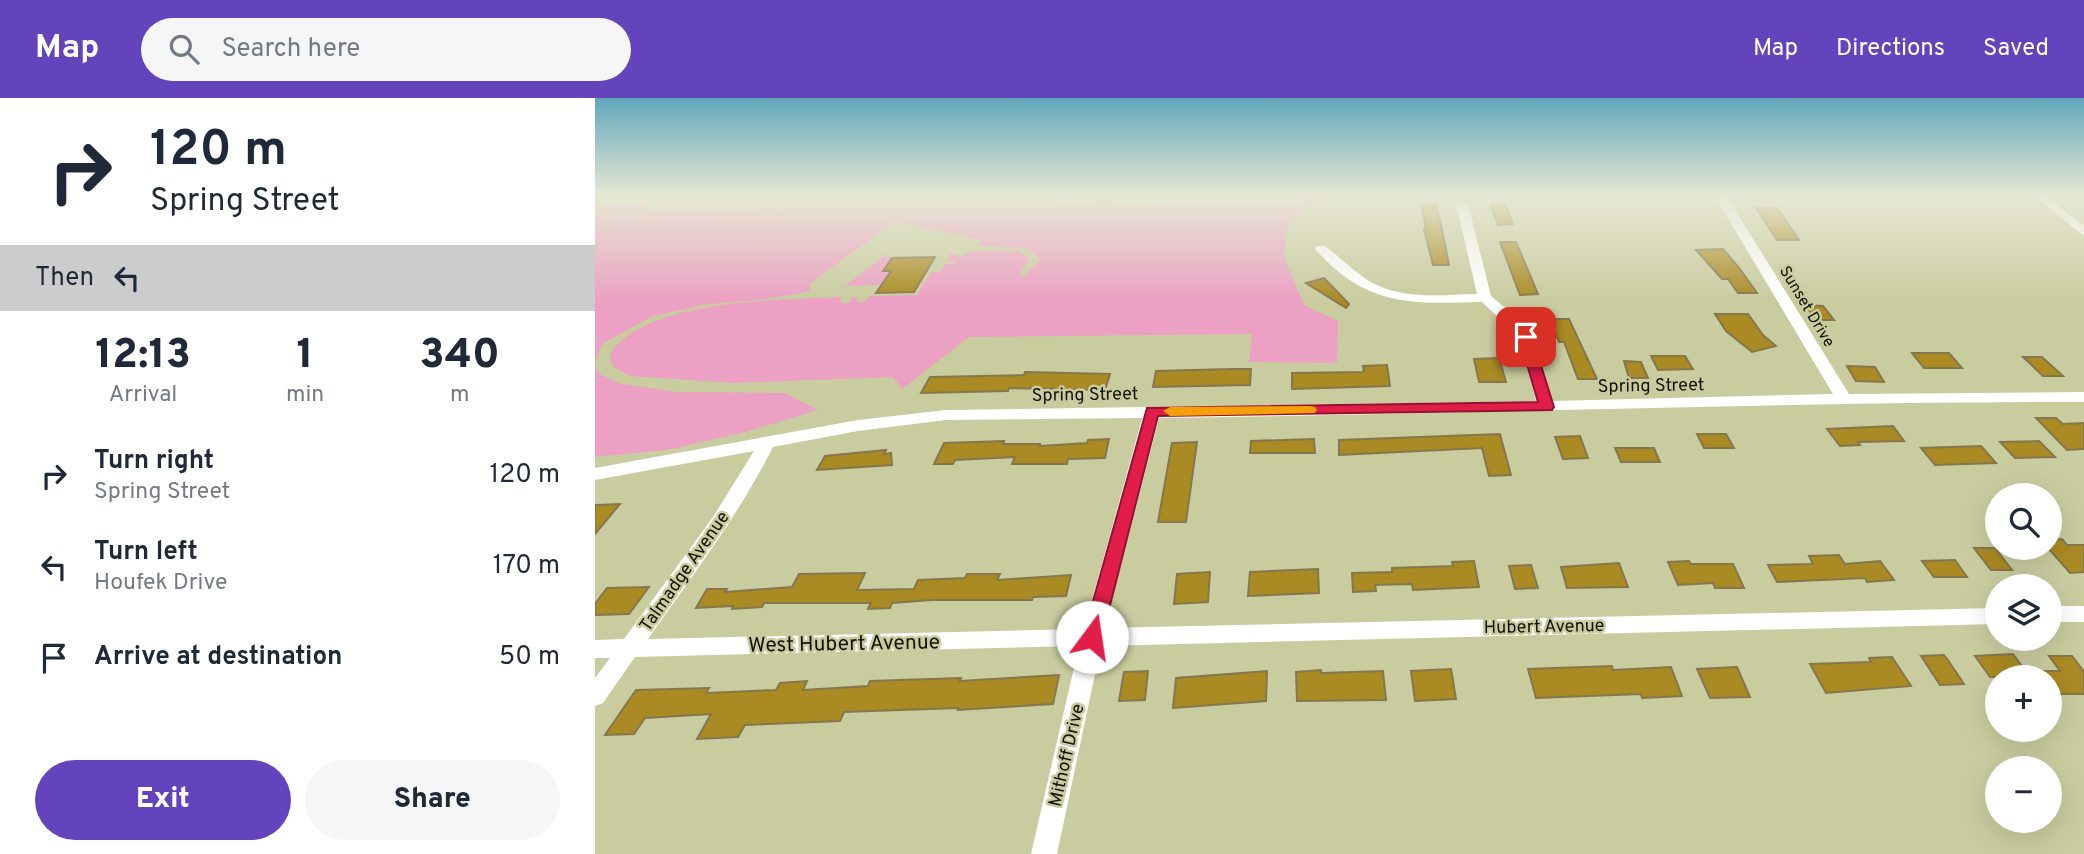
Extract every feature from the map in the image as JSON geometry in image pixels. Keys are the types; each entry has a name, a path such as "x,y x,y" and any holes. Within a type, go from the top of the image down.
{"street":[{"path":"1468,230 1485,298 1512,320 1526,337 1546,407"},
{"name":"Sunset Drive","path":"1741,230 1844,399"},
{"path":"1321,249 1362,283 1383,293 1412,298 1485,298"},
{"name":"Spring Street","path":"595,474 653,466 908,417 2084,397"},
{"name":"Mithoff Drive","path":"1044,854 1092,637 1152,412"},
{"name":"Talmadge Avenue","path":"595,696 720,522 751,474 767,442"},
{"path":"2062,614 2084,614"},
{"name":"Hubert Avenue","path":"1092,637 1985,616"},
{"name":"West Hubert Avenue","path":"595,649 1092,637"}],"shaded area":[{"path":"595,230 883,230 808,285 811,288 807,292 761,300 708,304 653,316 602,344 595,362"},
{"path":"934,230 1287,230 1283,254 1304,305 1338,321 1337,363 1249,362 1252,334 969,337 902,389 893,377 733,383 630,376 612,366 610,355 627,337 652,323 682,313 716,306 785,299 842,297 840,303 849,303 853,297 858,297 856,302 864,302 869,296 917,295 931,272 940,272 945,264 954,264 955,261 946,261 950,254 961,256 974,251 1020,251 1029,260 1019,275 1024,276 1040,260 1029,249 977,245 980,240"},
{"path":"885,255 893,258 883,270 891,271 882,285 845,286"},
{"path":"595,365 599,374 622,384 678,392 785,393 818,410 745,432 667,450 595,457"}],"building":[{"path":"1424,230 1442,230 1449,265 1433,265"},
{"path":"1771,230 1792,230 1799,240 1777,240"},
{"path":"1500,242 1516,242 1538,294 1520,295"},
{"path":"1723,249 1757,293 1738,293 1728,279 1722,279 1696,250"},
{"path":"935,257 914,292 876,293 891,271 883,271 892,258"},
{"path":"1324,278 1349,304 1346,308 1306,283"},
{"path":"1805,305 1823,306 1834,320 1816,320"},
{"path":"1715,314 1748,314 1763,335 1776,346 1752,352 1726,331"},
{"path":"1549,319 1569,319 1597,379 1578,379 1564,342 1559,342"},
{"path":"1912,353 1949,353 1962,368 1924,368"},
{"path":"1651,356 1685,356 1693,369 1658,370"},
{"path":"2023,357 2042,357 2063,376 2043,376"},
{"path":"1499,358 1506,382 1479,382 1474,359"},
{"path":"1624,361 1641,362 1648,378 1629,378"},
{"path":"1387,365 1390,386 1292,389 1292,373 1364,372 1363,366"},
{"path":"1847,366 1875,367 1884,382 1856,381"},
{"path":"1251,369 1250,385 1153,387 1156,371"},
{"path":"1025,372 1110,374 1105,390 1009,388 1008,391 921,393 930,377 1024,375"},
{"path":"2036,418 2056,418 2063,424 2084,423 2084,449 2067,450"},
{"path":"1893,426 1904,441 1858,442 1860,445 1840,446 1827,429"},
{"path":"1500,434 1511,475 1489,476 1482,448 1339,455 1339,440"},
{"path":"1697,434 1726,434 1734,448 1704,448"},
{"path":"1580,436 1588,458 1563,459 1555,437"},
{"path":"1109,439 1105,458 1068,459 1067,464 1012,464 1015,457 955,460 953,464 934,464 944,443 1004,441 1003,444 1040,446"},
{"path":"1314,439 1315,453 1250,453 1251,441"},
{"path":"2039,441 2055,457 2015,458 2000,442"},
{"path":"1197,442 1186,522 1158,522 1172,443"},
{"path":"1981,446 1996,463 1935,465 1921,448"},
{"path":"1615,448 1654,448 1660,462 1621,462"},
{"path":"886,450 884,454 891,453 892,465 817,470 825,456"},
{"path":"620,504 595,534 595,505"},
{"path":"2062,539 2067,545 2084,545 2084,572 2070,573 2059,560 2062,560"},
{"path":"1974,548 1985,548 1985,560 2004,560 2012,570 1991,570"},
{"path":"1839,555 1845,564 1880,561 1894,580 1867,582 1865,578 1777,582 1768,565 1813,564 1809,556"},
{"path":"1955,560 1967,577 1934,577 1922,561"},
{"path":"1474,561 1479,587 1413,590 1412,584 1375,585 1376,591 1353,592 1352,573 1392,572 1392,568 1453,566 1452,562"},
{"path":"1689,561 1691,564 1733,564 1744,588 1715,588 1713,583 1678,585 1668,562"},
{"path":"1619,563 1628,587 1567,588 1561,567"},
{"path":"1531,565 1538,588 1515,589 1509,566"},
{"path":"1318,569 1319,593 1248,596 1250,572"},
{"path":"1210,572 1208,602 1174,604 1177,574"},
{"path":"865,573 857,590 914,589 918,580 965,578 967,574 1000,574 997,580 1071,575 1066,596 1033,597 1032,600 932,600 892,603 890,608 868,609 871,603 764,603 762,607 696,608 707,589 727,589 725,592 792,587 799,574"},
{"path":"649,587 629,614 595,615 595,604 607,588"},
{"path":"2013,654 2021,665 1985,665 1985,670 1975,656"},
{"path":"1944,655 1964,684 1940,685 1921,656"},
{"path":"2049,656 2072,656 2084,672 2084,694 2062,694 2062,665 2056,665"},
{"path":"1892,657 1911,686 1826,693 1810,664 1871,662 1869,658"},
{"path":"1612,666 1613,670 1671,667 1682,696 1642,698 1641,694 1536,698 1528,669"},
{"path":"1737,667 1750,697 1710,698 1697,669"},
{"path":"1451,669 1456,699 1415,701 1411,671"},
{"path":"1321,670 1321,673 1383,671 1386,700 1297,701 1296,672"},
{"path":"1148,671 1145,700 1119,701 1124,672"},
{"path":"1267,671 1266,701 1173,708 1176,678"},
{"path":"1059,675 1053,704 958,710 959,708 844,712 840,721 745,725 738,737 697,739 711,714 645,718 634,734 605,735 636,690 709,688 706,693 776,690 780,683 807,681 803,690 868,686 870,681 961,678 960,681"}],"slow traffic":[{"path":"1170,411 1310,410"}],"route":[{"path":"1092,637 1152,412 1546,407 1526,337"}]}
